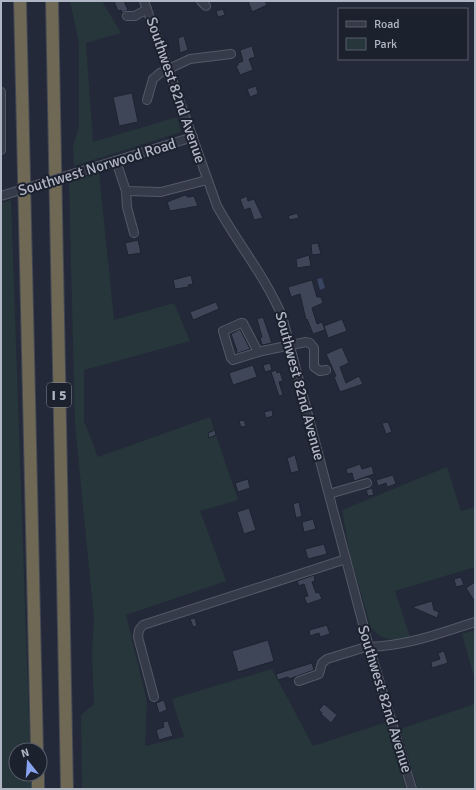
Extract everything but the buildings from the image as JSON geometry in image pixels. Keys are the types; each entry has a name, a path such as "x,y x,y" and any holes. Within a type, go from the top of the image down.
{"highway":[{"name":"I 5","path":"20,1 37,742"},
{"name":"I 5","path":"52,1 67,789"}],"street":[{"path":"127,16 135,16 146,5"},
{"name":"Southwest 82nd Avenue","path":"146,5 216,206 229,229 268,285 282,316 369,647 412,789"},
{"path":"147,100 153,79 169,70 190,59 231,54"},
{"path":"1,92 1,150"},
{"name":"Southwest Norwood Road","path":"1,196 193,137"},
{"path":"116,161 126,191 127,207 134,234"},
{"path":"126,191 161,192 207,180"},
{"path":"258,352 241,322 223,331 231,358 233,360 258,352 289,345 310,343 314,348 314,367 320,371 326,370"},
{"path":"328,494 367,483"},
{"path":"154,696 138,637 139,630 143,625 346,559"},
{"path":"299,682 319,674 322,663 327,659 369,647 394,646 415,641 475,622"}],"green space":[{"path":"70,1 102,1 121,33 86,43 93,142 177,117 181,132 74,166 73,146 79,127 79,43"},
{"path":"99,172 114,320 174,303 190,341 84,370 84,421 98,457 210,417 238,500 200,511 226,581 126,615 147,702 145,746 184,737 172,699 272,669 313,746 387,722 406,789 82,789 81,715 94,704 92,652 94,619 75,424 69,183"},
{"path":"11,200 30,742 8,742 8,782 32,782 32,789 1,789 1,203"},
{"path":"447,467 461,511 475,507 475,567 395,591 410,637 399,640 384,638 371,628 350,555 342,510"},
{"path":"475,630 475,680 462,634"},
{"path":"475,704 475,789 418,789 400,729"}],"water":[{"path":"322,278 325,288 320,290 317,279"}]}
